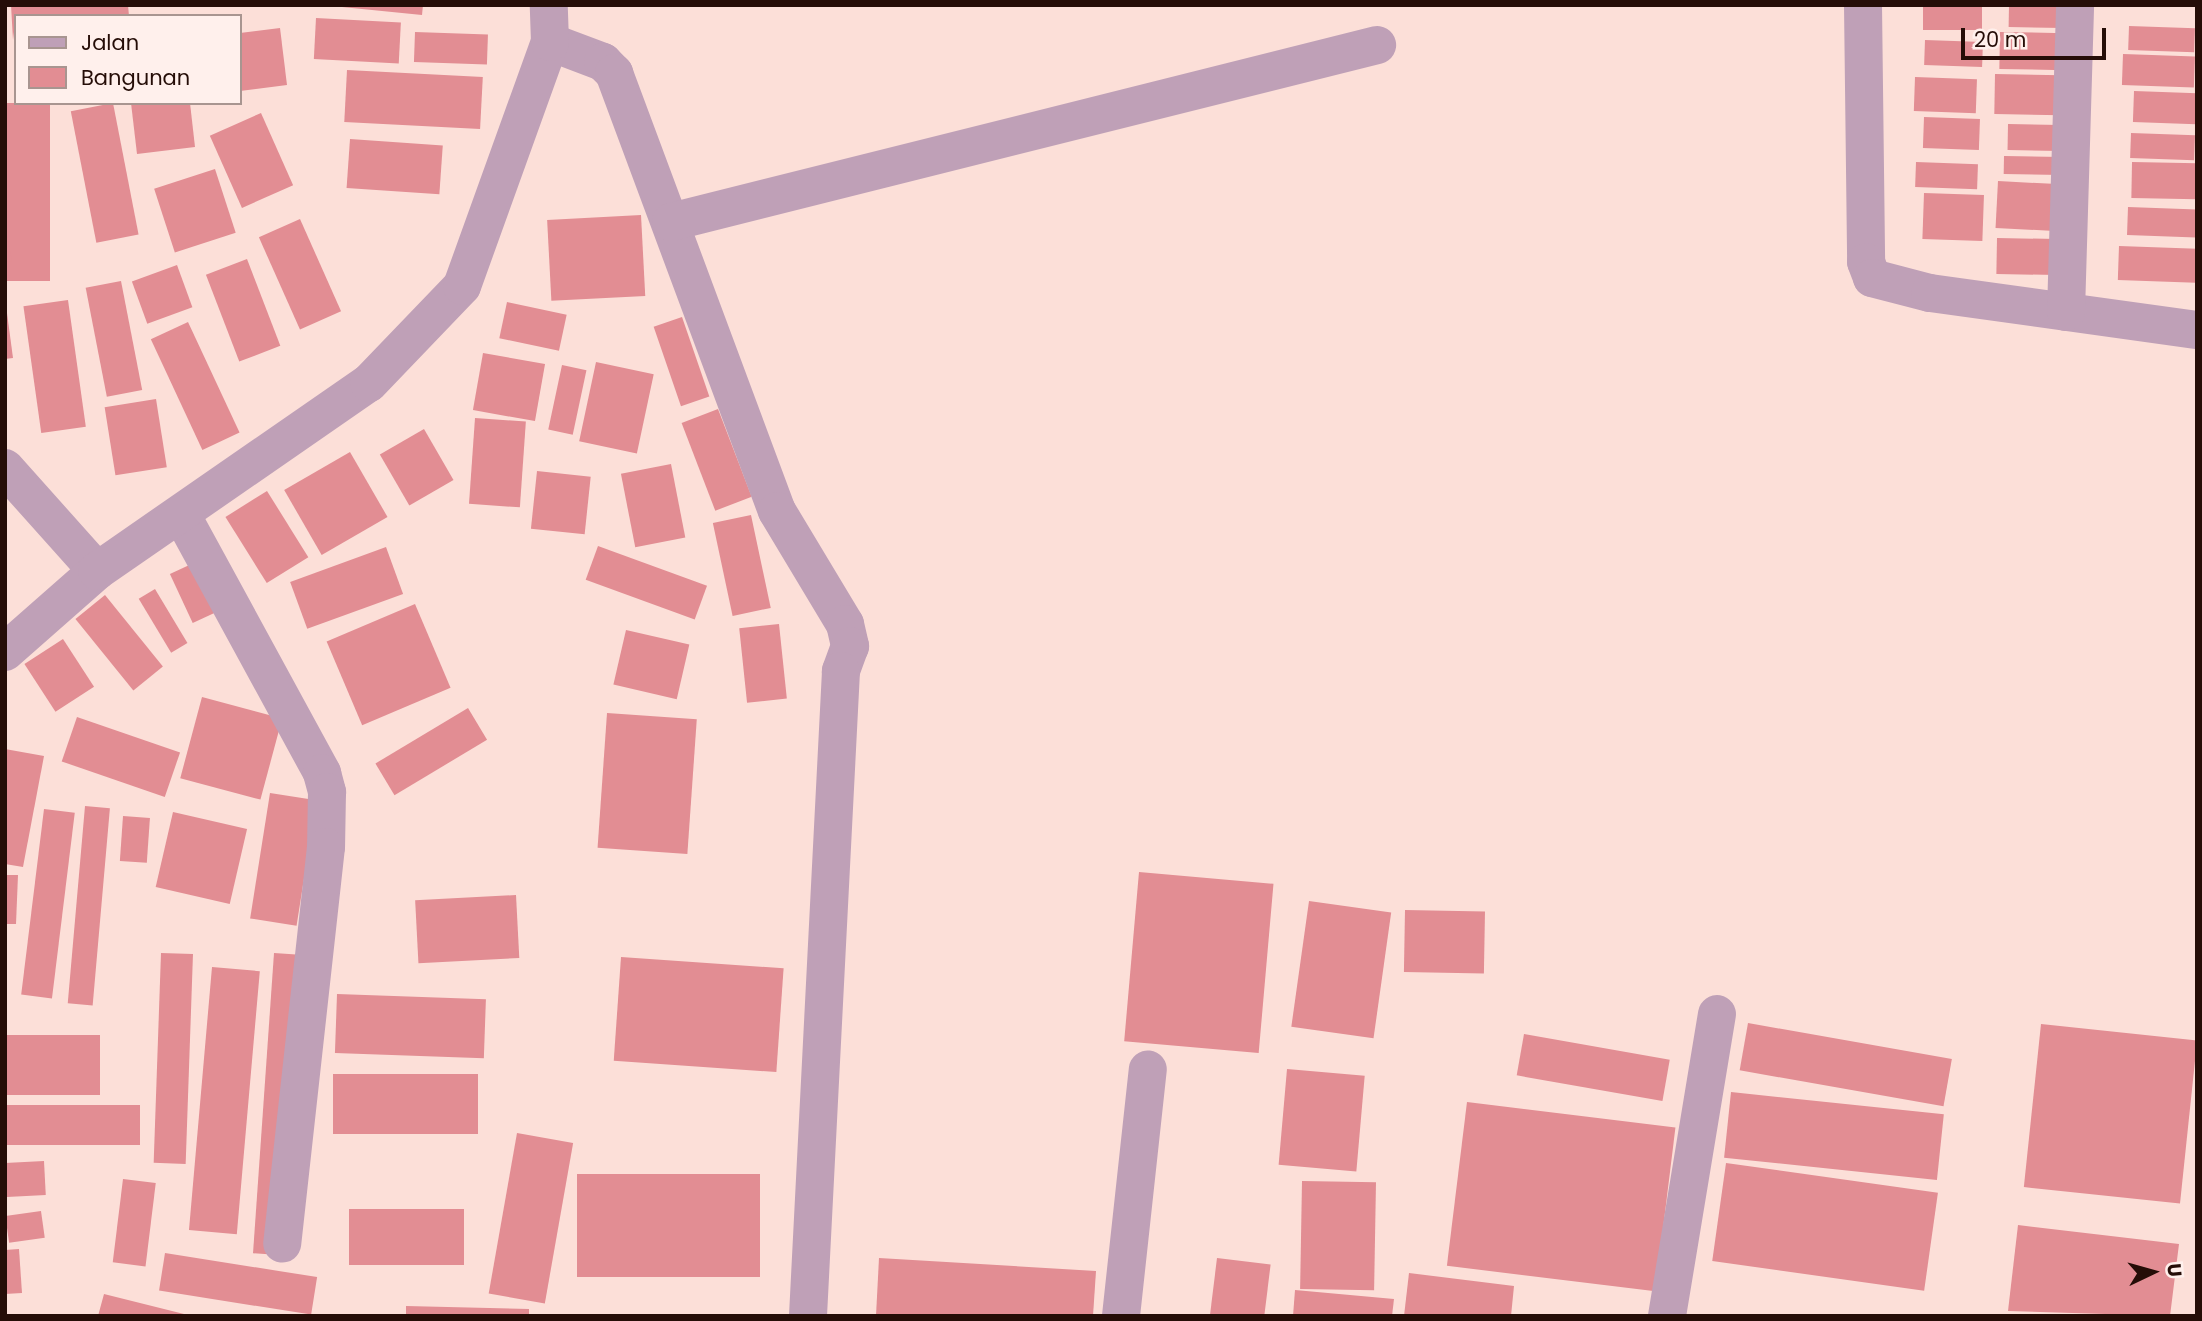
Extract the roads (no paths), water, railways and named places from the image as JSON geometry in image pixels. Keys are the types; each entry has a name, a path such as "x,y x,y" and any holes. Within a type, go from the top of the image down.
{"street":[{"path":"1863,5 1867,272 1879,281 1930,293 2197,330"},
{"path":"2066,312 2076,5"},
{"path":"5,652 97,571 369,383 462,286 550,24 603,62 614,73 777,510 845,624 850,646 841,671 807,1316"},
{"path":"671,222 1377,45"},
{"path":"5,468 97,571"},
{"path":"181,514 323,773 327,792 327,847 282,1244"},
{"path":"1667,1316 1671,1265 1717,1014"},
{"path":"1121,1316 1148,1069"}]}
